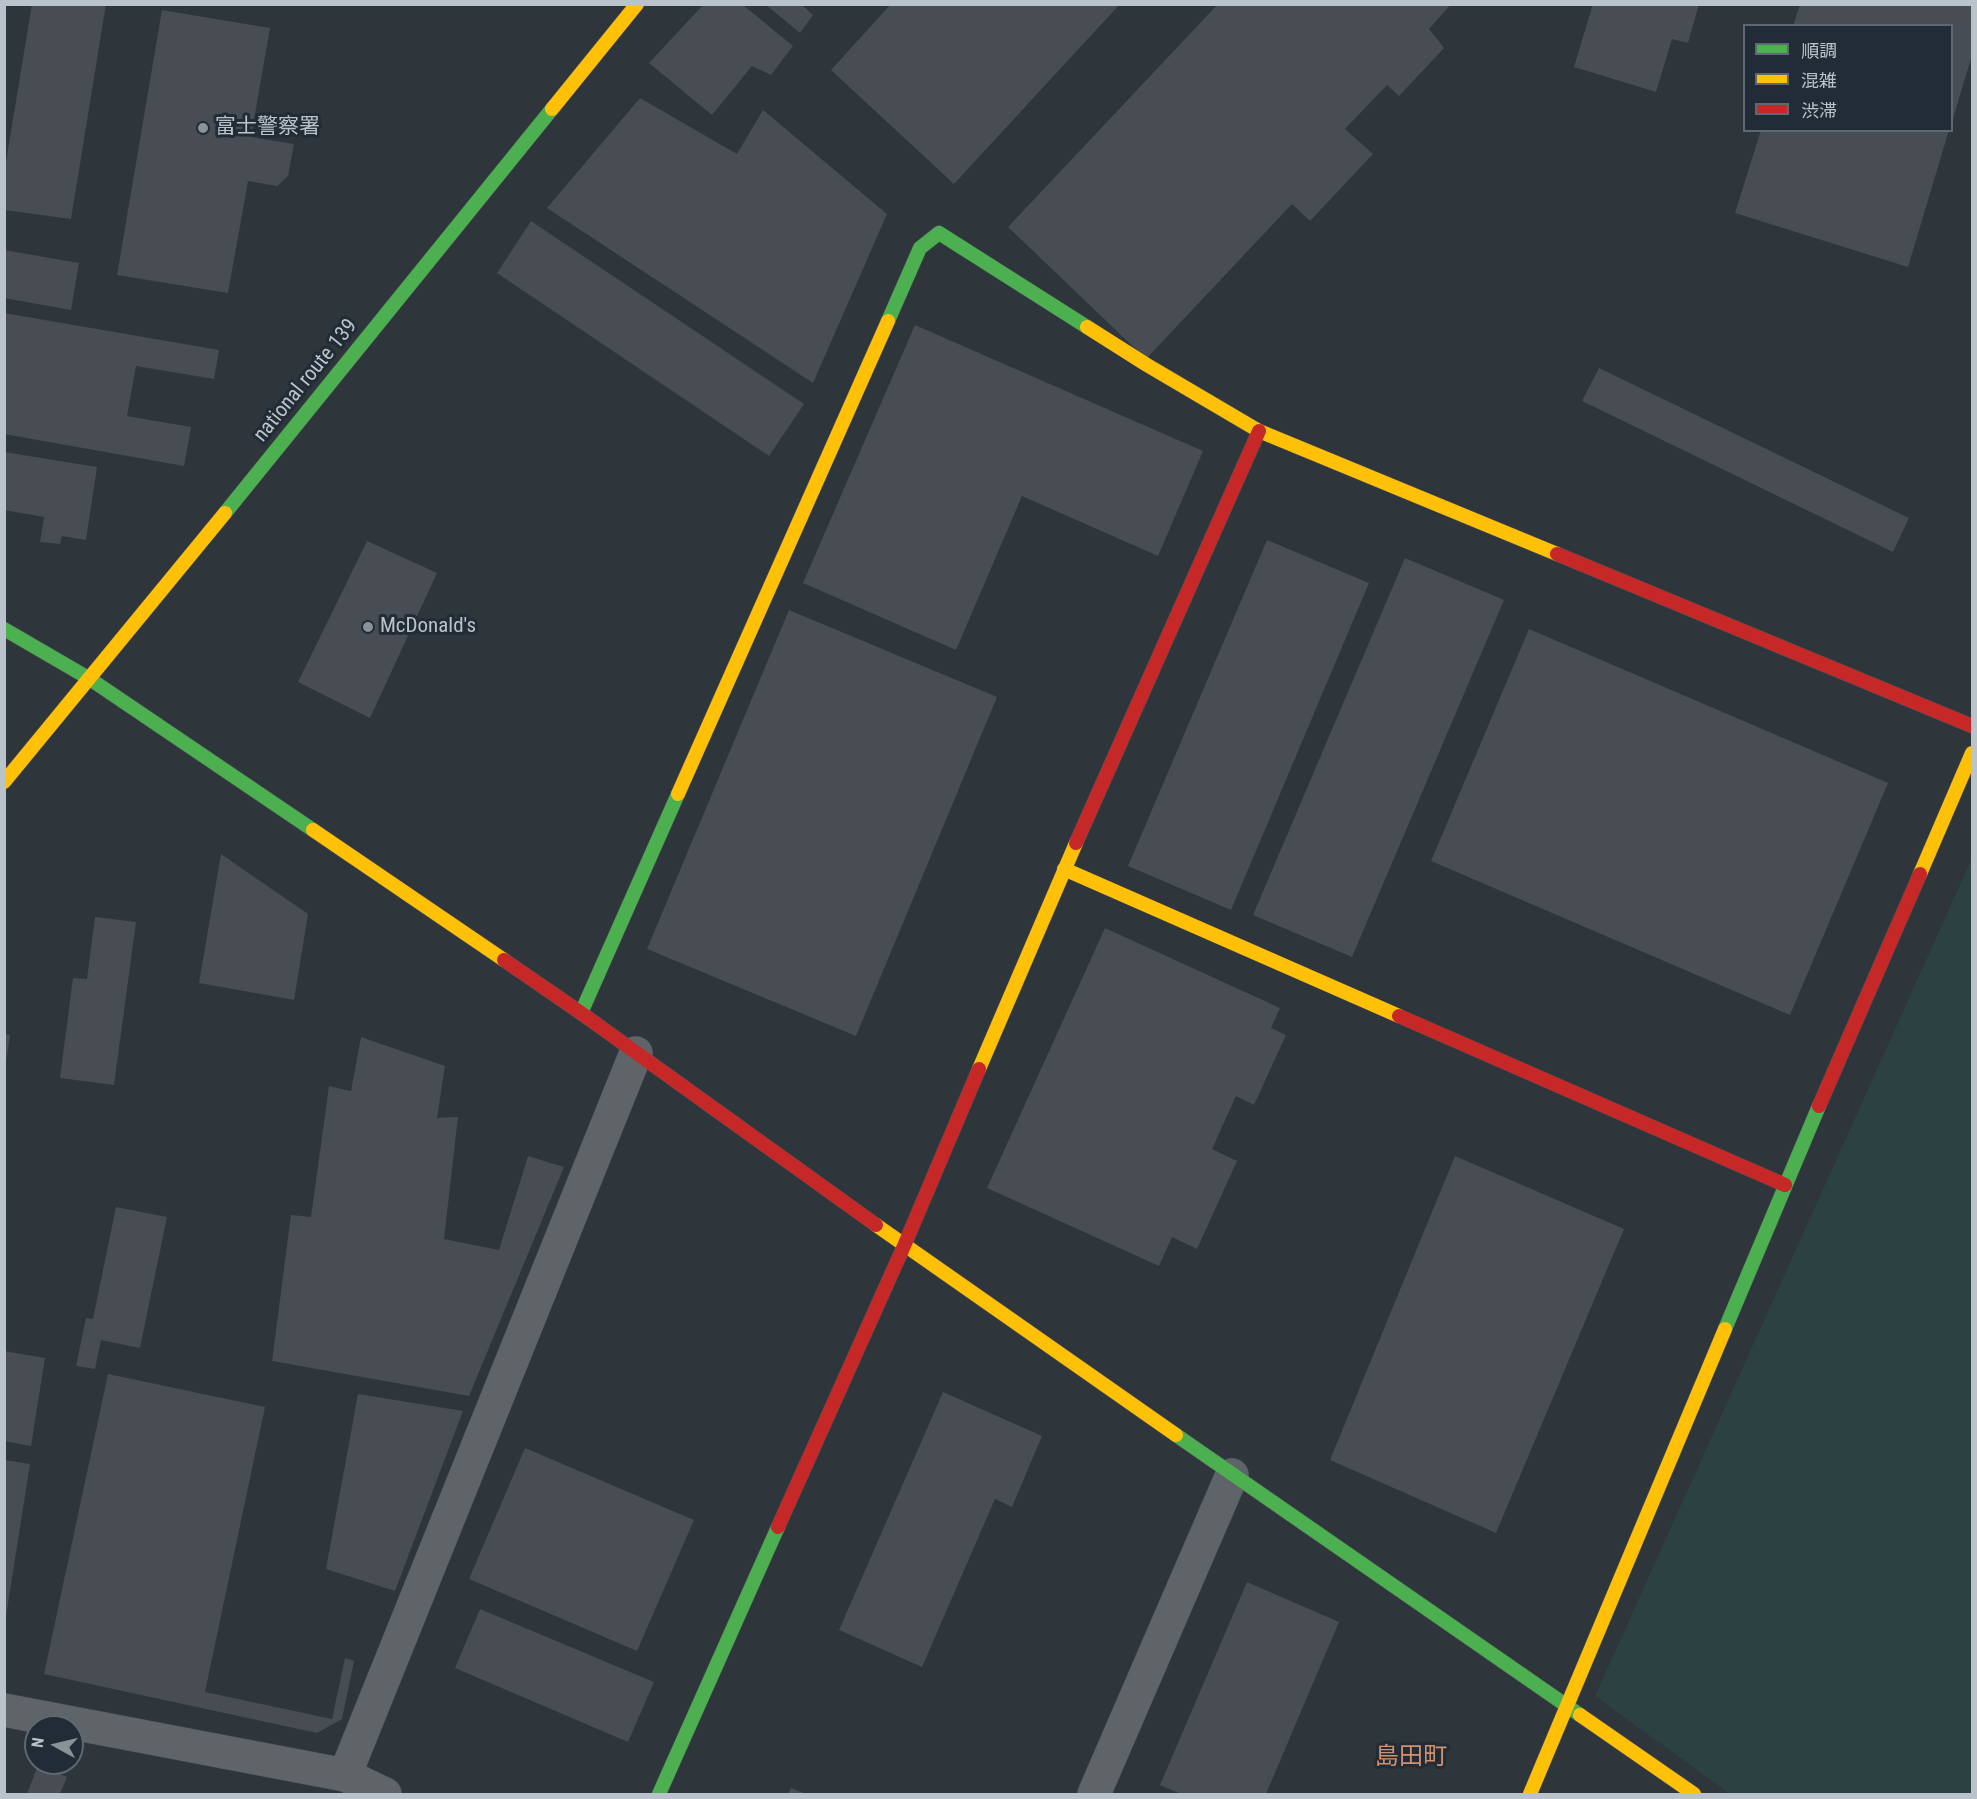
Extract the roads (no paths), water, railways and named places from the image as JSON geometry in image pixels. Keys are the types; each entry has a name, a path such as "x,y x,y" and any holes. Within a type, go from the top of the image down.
{"main road":[{"name":"national route 139","path":"4,782 637,4"},
{"path":"581,1013 920,248 939,233 1147,365 1259,431 1972,726"},
{"path":"659,1794 904,1246 1064,869 1259,431"},
{"path":"4,629 90,679 581,1013 904,1246 1694,1794"},
{"path":"1530,1794 1785,1185 1972,753"},
{"path":"1064,869 1785,1185"}],"street":[{"path":"345,1775 636,1053"},
{"path":"1094,1794 1232,1475"},
{"path":"4,1710 345,1775 385,1794"}],"place":[{"name":"富士警察署","path":"203,128"},
{"name":"McDonald's","path":"368,627"}],"district":[{"name":"島田町","path":"1411,1758"}]}
